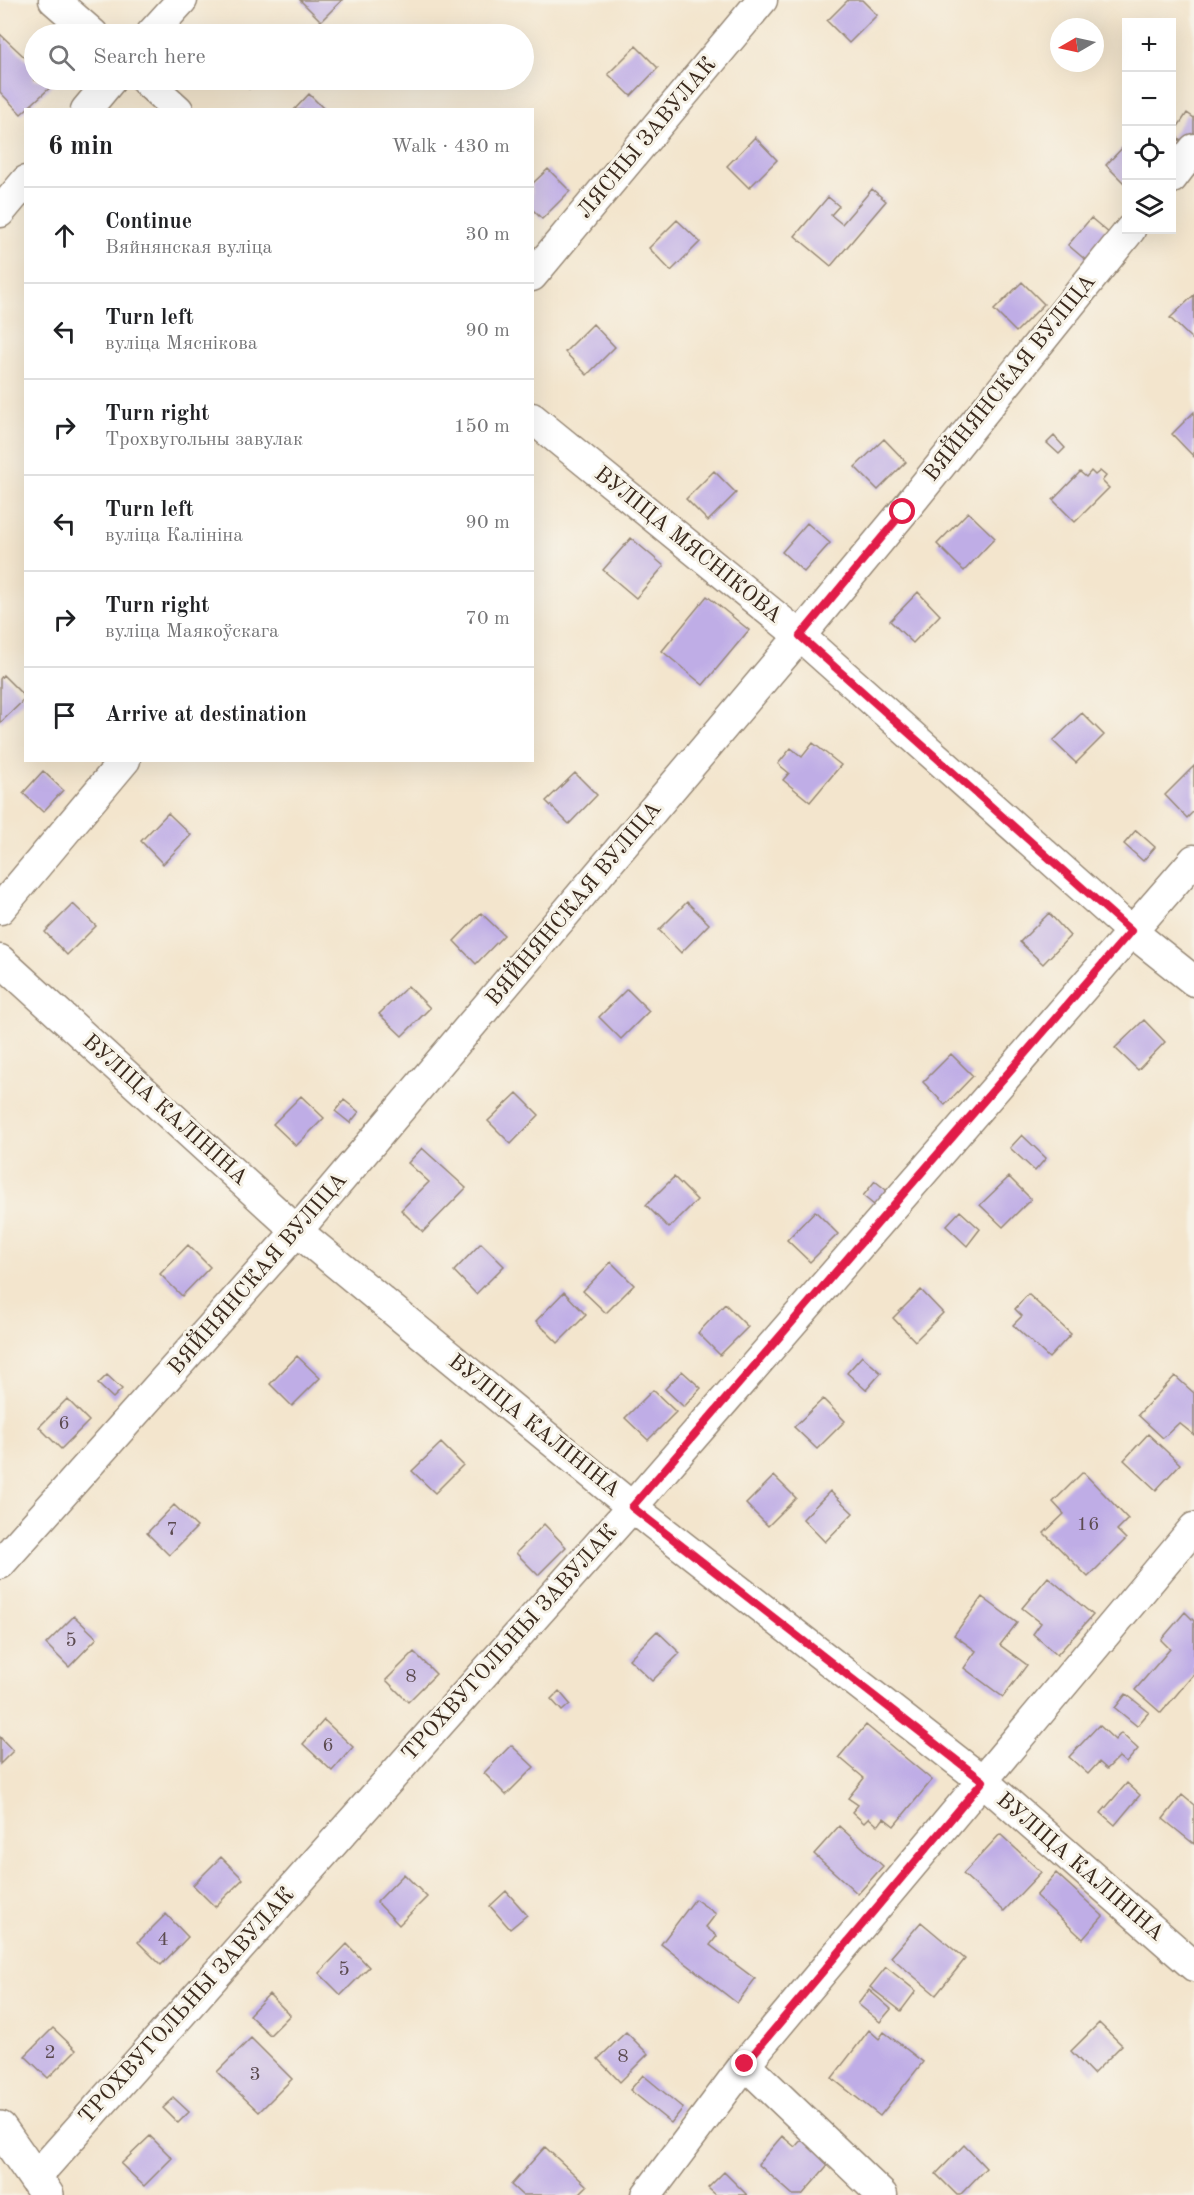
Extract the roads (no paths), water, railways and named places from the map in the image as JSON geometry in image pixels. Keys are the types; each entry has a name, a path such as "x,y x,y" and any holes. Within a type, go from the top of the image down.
{"main road":[{"path":"0,2128 41,2186"}],"street":[{"path":"54,0 82,24"},
{"path":"160,24 182,0"},
{"name":"ЛЯСНЫ ЗАВУЛАК","path":"534,274 762,0"},
{"path":"88,108 103,90"},
{"path":"156,90 176,108"},
{"path":"1176,172 1194,150"},
{"path":"0,212 24,183"},
{"name":"ВЯЙНЯНСКАЯ ВУЛІЦА","path":"0,1564 297,1231 800,636 1127,234"},
{"name":"ВУЛІЦА МЯСНІКОВА","path":"534,420 800,636 1131,931 1194,981"},
{"path":"0,909 123,762"},
{"name":"ТРОХВУГОЛЬНЫ ЗАВУЛАК","path":"41,2186 1194,860"},
{"name":"ВУЛІЦА КАЛІНІНА","path":"0,960 297,1231 632,1507 983,1781 1194,1966"},
{"path":"647,2195 745,2064 1194,1528"},
{"path":"745,2064 882,2195"}]}
